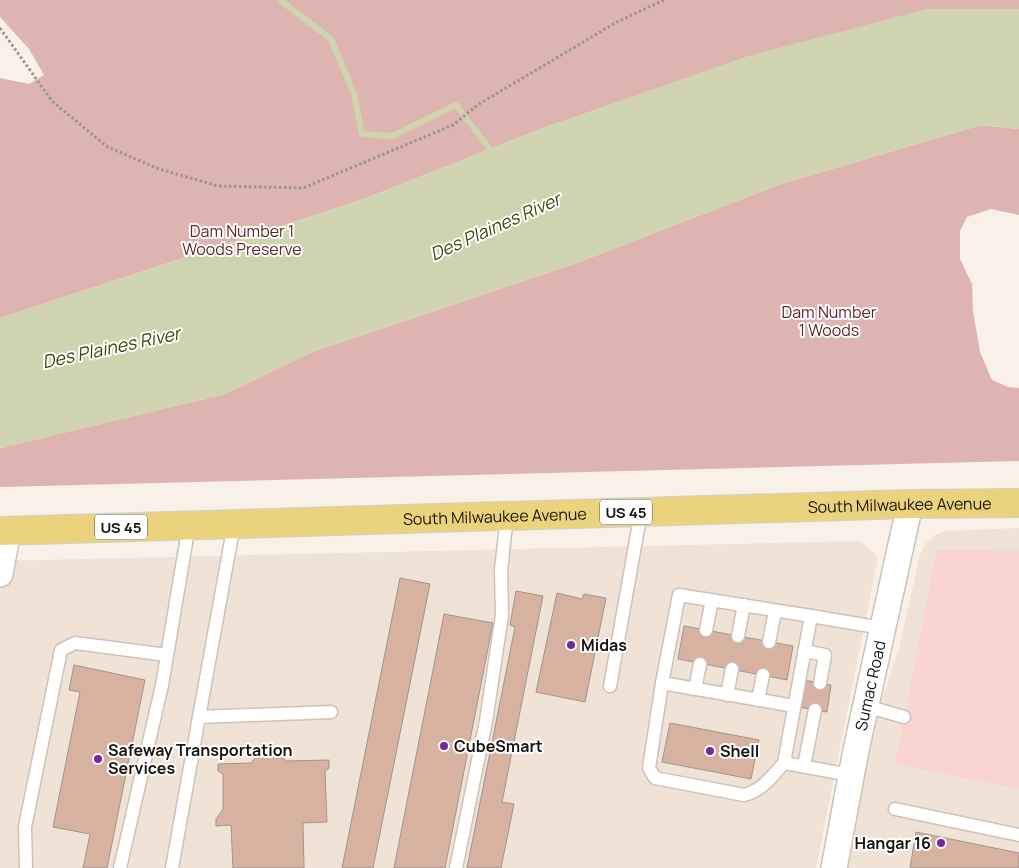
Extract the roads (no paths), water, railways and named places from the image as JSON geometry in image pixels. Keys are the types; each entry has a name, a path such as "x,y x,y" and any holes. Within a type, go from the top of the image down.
{"main road":[{"name":"South Milwaukee Avenue","path":"4,530 1019,502"}],"street":[{"name":"Sumac Road","path":"834,868 851,775 910,504"},
{"path":"0,574 4,530"}],"lane":[{"path":"610,686 641,512"},
{"path":"456,868 486,721 502,615 502,570 507,516"},
{"path":"172,868 234,524"},
{"path":"120,868 167,655 189,525"},
{"path":"811,616 784,762 762,787 753,793 744,795 655,778 649,768 651,746 679,595 744,605 775,611 811,616 882,628"},
{"path":"706,630 712,600"},
{"path":"738,636 744,605"},
{"path":"769,642 775,611"},
{"path":"26,868 25,827 61,650 75,643 167,655"},
{"path":"804,651 825,655 820,682"},
{"path":"695,689 700,664"},
{"path":"727,695 732,669"},
{"path":"758,700 763,675"},
{"path":"662,683 794,706"},
{"path":"866,706 904,717"},
{"path":"804,766 815,710"},
{"path":"199,718 331,712"},
{"path":"784,762 851,775"},
{"path":"895,809 1019,835"}],"water":[{"name":"Des Plaines River","path":"927,9 1019,9 1019,129 981,125 781,184 574,264 312,352 225,394 0,448 0,318 364,199 545,127 748,56"}],"waterway":[{"path":"280,0 331,39 354,94 362,134 392,136 456,105 495,156"}],"place":[{"name":"Midas","path":"571,645"},
{"name":"CubeSmart","path":"444,746"},
{"name":"Shell","path":"710,751"},
{"name":"Safeway Transportation Services","path":"98,759"},
{"name":"Hangar 16","path":"941,843"}],"park label":[{"name":"Dam Number 1 Woods Preserve","path":"242,240"},
{"name":"Dam Number 1 Woods","path":"829,321"}]}
